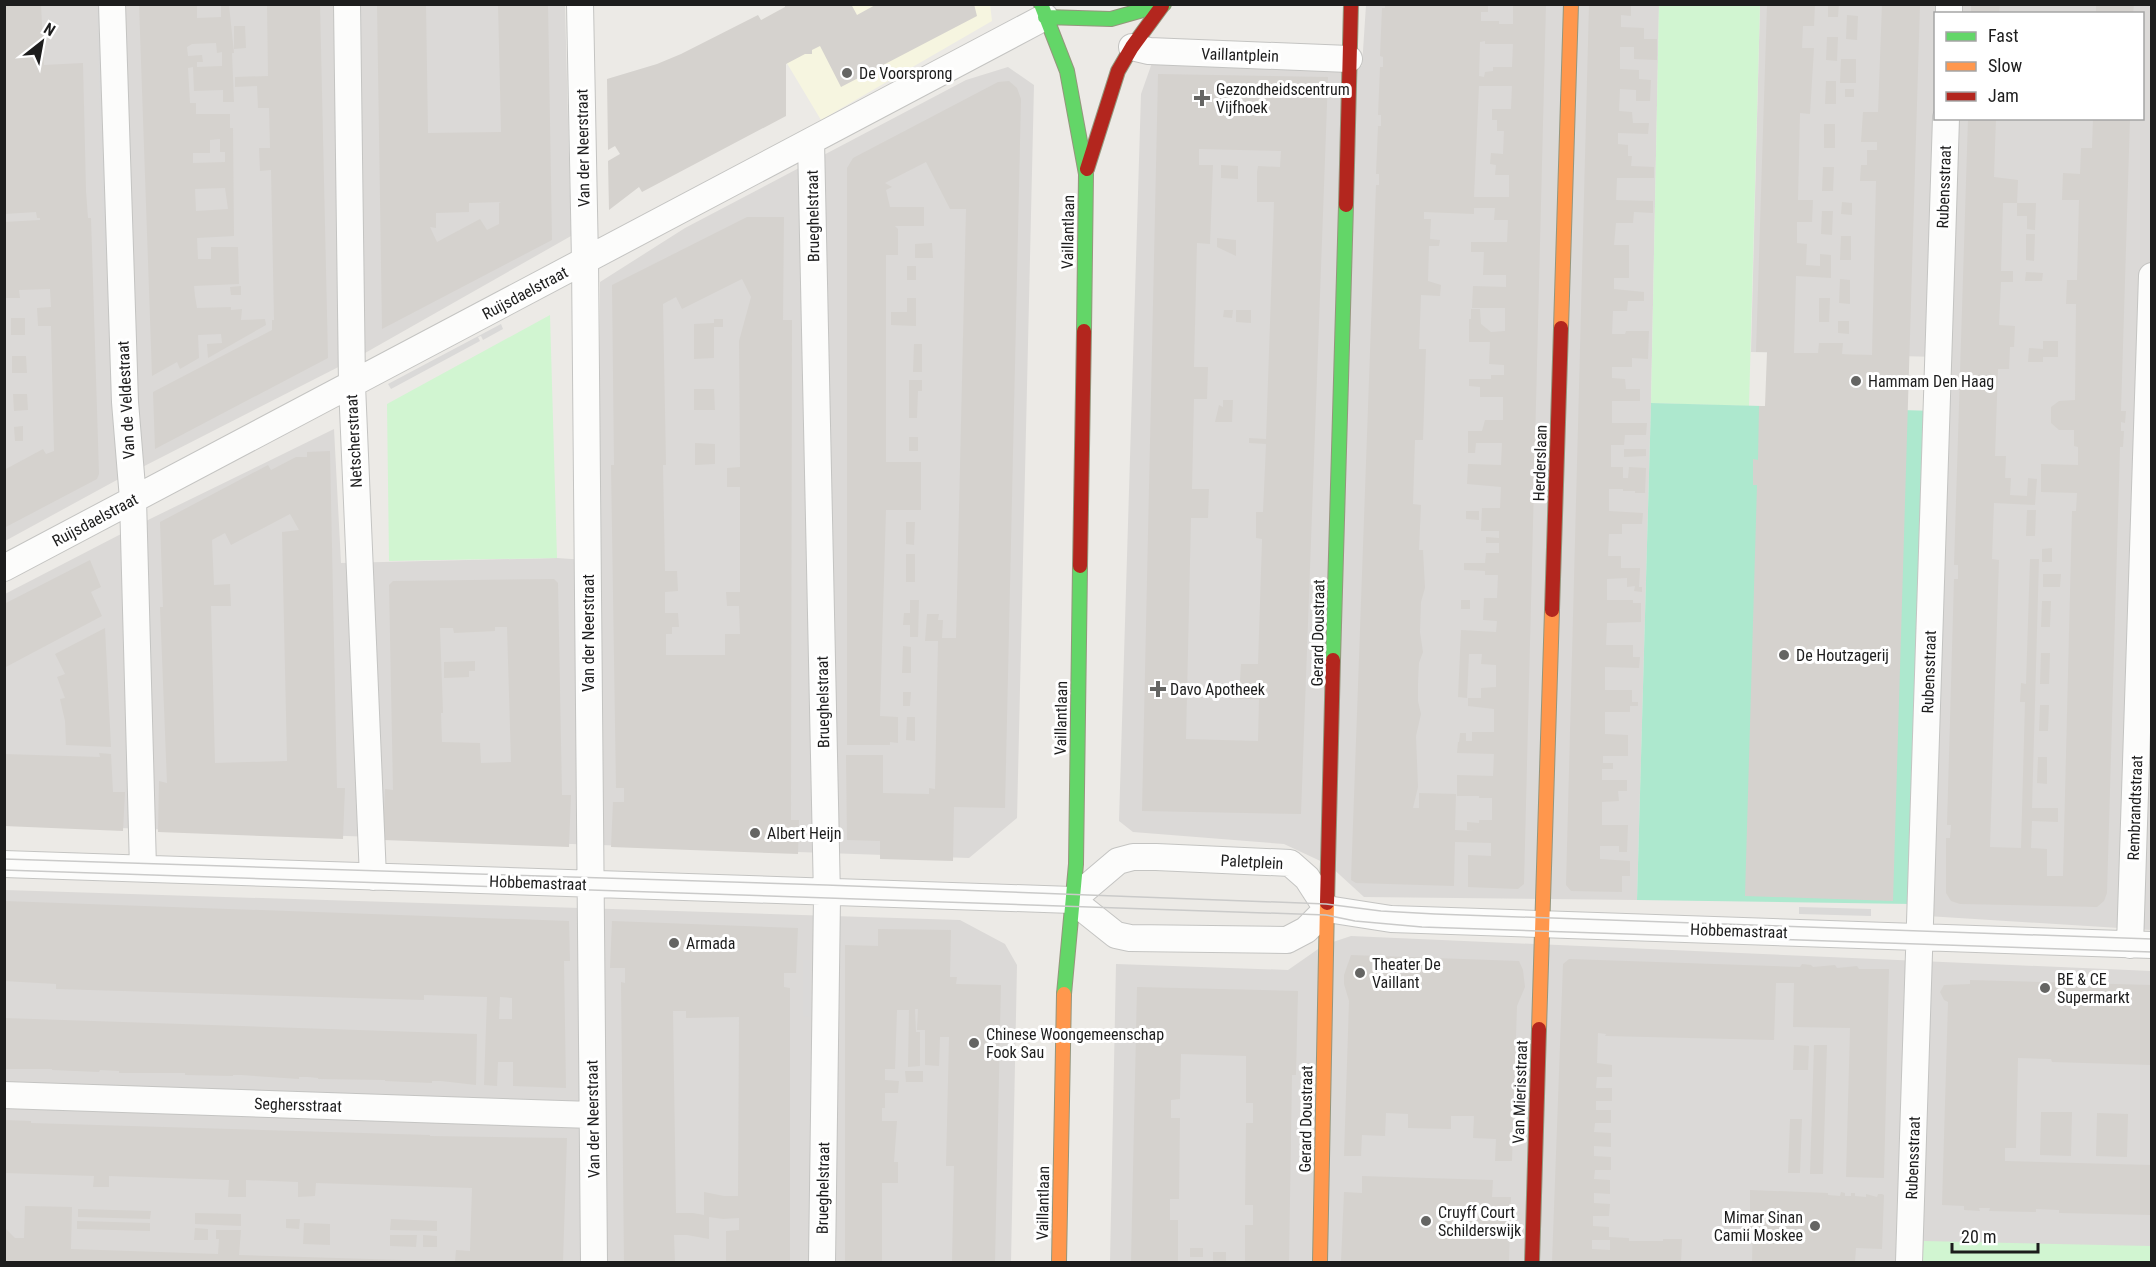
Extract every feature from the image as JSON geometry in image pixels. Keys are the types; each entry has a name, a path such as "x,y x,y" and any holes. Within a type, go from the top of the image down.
{"street":[{"name":"Van de Veldestraat","path":"112,4 125,402 133,500 143,868"},
{"name":"Netscherstraat","path":"347,4 352,385 373,877"},
{"name":"Van der Neerstraat","path":"580,4 585,261 594,1263"},
{"name":"Gerard Doustraat","path":"1320,1263 1351,4"},
{"name":"Herderslaan","path":"1543,923 1571,4"},
{"path":"1043,11 1111,19 1163,5"},
{"name":"Vaillantlaan","path":"1086,174 1118,71 1132,47 1163,5"},
{"name":"Ruijsdaelstraat","path":"4,568 812,141 1043,11"},
{"name":"Vaillantlaan","path":"1043,11 1067,71 1086,174 1077,832 1063,1000 1059,1263"},
{"name":"Vaillantplein","path":"1132,47 1149,51 1349,59"},
{"name":"Rubensstraat","path":"1909,1263 1946,120"},
{"name":"Brueghelstraat","path":"812,141 827,891 822,1263"},
{"name":"Rembrandtstraat","path":"2141,945 2151,276"},
{"name":"Paletplein","path":"1071,900 1118,861 1133,857 1290,863 1307,878 1327,909"},
{"name":"Hobbemastraat","path":"4,864 1071,900"},
{"path":"1071,900 1116,935 1130,938 1287,940 1306,930 1327,909"},
{"name":"Hobbemastraat","path":"1327,909 1390,919 2141,945"},
{"name":"Van Mierisstraat","path":"1532,1263 1543,923"},
{"name":"Seghersstraat","path":"4,1095 592,1115"}],"shaded area":[{"name":"De Voorsprong","path":"990,4 992,21 821,120 761,20 785,8 785,5"},
{"path":"5,5 565,5 571,236 358,357 115,481 5,541"},
{"path":"1366,5 1659,5 1637,900 1364,897 1329,865 1284,844 1133,832 1119,821 1141,94 1153,60 1362,66"},
{"path":"1760,5 2151,5 2151,930 1927,916 1937,357 1751,352"},
{"path":"97,10 104,10 111,254 104,254"},
{"path":"1008,67 1034,85 1017,818 969,858 5,824 5,594 150,519 334,429 341,563 557,558 600,561 600,282 685,228 966,80"},
{"path":"501,324 503,329 483,340 481,336 478,337 480,341 391,389 388,384"},
{"path":"5,890 960,920 1005,944 1017,965 1011,1262 5,1262"},
{"path":"1799,907 1871,909 1871,916 1799,914"},
{"path":"1351,936 2151,971 2151,1262 1110,1262 1116,964 1288,970 1324,945"},
{"path":"803,960 811,960 811,1017 803,1016"}],"green space":[{"path":"1659,5 1760,5 1749,406 1651,403"},
{"path":"550,315 557,558 389,561 387,404"},
{"name":"De Houtzagerij","path":"1651,403 1936,411 1912,904 1637,900"},
{"path":"1924,1241 2151,1246 2151,1262 1922,1262"}],"building":[{"path":"4,4 41,4 44,65 83,63 86,191 88,218 91,218 99,474 97,479 4,528 4,470 43,449 46,454 54,451 51,326 38,326 37,308 51,307 50,289 19,290 20,298 4,298 4,222 40,220 40,218 37,218 36,212 5,214"},
{"path":"139,4 197,4 197,18 221,17 221,6 229,5 234,53 232,53 234,102 223,102 223,90 194,91 193,67 188,68 190,103 196,103 196,114 230,114 230,128 233,128 234,236 197,238 198,259 211,259 211,247 238,247 239,284 194,286 195,296 197,308 242,309 241,320 265,319 266,325 208,358 207,344 222,343 221,334 198,335 199,358 180,369 177,362 152,376","holes":["216,43 217,53 222,52 222,66 197,67 197,62 203,62 202,55 188,56 187,47 192,44","220,139 220,152 225,152 225,162 193,163 193,153 210,153 210,140","225,188 228,209 196,211 195,189"]},
{"path":"267,4 320,4 328,358 155,449 153,392 272,330 272,320 274,320 271,170 260,171 259,148 270,148 269,108 258,108 257,86 235,87 235,77 268,76"},
{"path":"377,4 426,4 428,133 501,132 498,4 548,4 552,240 382,329","holes":["501,202 499,203 499,224 487,230 480,219 437,242 430,227 436,228 436,213 469,212 469,203"]},
{"path":"785,4 851,4 857,15 877,4 974,4 977,16 841,87 820,46 812,50 812,54 805,54 786,64 786,116 642,192 639,187 609,210 608,161 620,154 615,146 608,150 607,79 681,54 758,15 761,20 785,7"},
{"path":"1385,4 1488,4 1488,12 1481,12 1481,21 1513,24 1513,4 1546,4 1524,884 1518,889 1468,887 1468,855 1491,856 1491,843 1455,842 1454,886 1356,883 1351,880 1376,185 1379,185 1379,174 1376,174 1378,126 1381,126 1381,115 1378,115 1380,67 1383,67 1383,57 1380,56 1382,8 1385,8","holes":["1485,41 1485,44 1513,44 1512,67 1493,67 1493,71 1485,72 1484,77 1479,76 1480,42","1479,86 1512,86 1511,109 1492,109 1492,120 1497,120 1497,131 1504,131 1503,154 1491,153 1490,164 1496,165 1495,175 1509,175 1509,197 1474,197","1474,208 1495,208 1494,220 1508,220 1507,242 1471,242 1471,252 1484,252 1483,275 1506,275 1506,287 1473,286 1472,308 1505,308 1505,331 1491,332 1481,324 1480,309 1471,309 1471,319 1469,319 1469,342 1490,342 1489,364 1504,365 1504,375 1491,375 1491,379 1469,379 1469,386 1480,387 1480,397 1503,397 1503,420 1485,420 1482,431 1468,431 1468,453 1475,453 1476,443 1502,443 1501,465 1468,464 1467,484 1501,487 1500,508 1482,508 1481,531 1499,531 1499,538 1486,537 1486,543 1499,543 1499,553 1486,553 1485,563 1464,563 1464,570 1485,571 1485,575 1498,575 1497,598 1484,598 1483,620 1497,621 1496,632 1461,630 1458,697 1467,698 1469,654 1482,654 1481,664 1496,665 1496,687 1481,688 1481,698 1468,698 1468,706 1494,709 1494,732 1472,732 1472,741 1466,741 1466,733 1460,733 1458,742 1457,753 1494,754 1493,776 1457,775 1457,796 1492,798 1492,820 1479,820 1479,823 1467,822 1467,830 1473,831 1455,830 1456,794 1419,793 1419,808 1413,808 1418,787 1416,736 1421,714 1418,683 1419,663 1423,652 1420,632 1421,602 1425,588 1423,550 1419,550 1421,505 1413,504 1415,440 1423,440 1426,349 1419,349 1421,295 1440,296 1441,285 1428,281 1429,246 1439,246 1440,240 1430,239 1431,219 1424,219 1424,212 1474,214"]},
{"path":"1589,4 1631,4 1631,16 1621,15 1621,27 1644,28 1644,39 1657,39 1657,60 1634,59 1634,47 1620,47 1620,69 1639,70 1639,79 1651,80 1650,101 1636,101 1636,90 1620,89 1619,111 1632,112 1633,123 1649,123 1648,134 1618,133 1618,144 1628,145 1628,156 1632,156 1631,166 1654,167 1654,178 1617,178 1616,200 1653,201 1653,213 1634,212 1633,223 1616,223 1614,245 1629,245 1629,278 1614,278 1614,289 1644,292 1644,301 1628,301 1627,311 1613,311 1612,334 1625,334 1626,331 1649,331 1648,359 1632,358 1632,367 1612,367 1612,378 1625,379 1626,389 1640,389 1640,401 1612,401 1612,423 1647,423 1646,435 1625,435 1624,445 1611,445 1611,467 1623,467 1623,478 1628,478 1629,467 1646,468 1645,493 1609,489 1609,511 1643,513 1642,524 1622,524 1622,534 1609,534 1608,556 1621,556 1621,568 1640,568 1639,587 1642,587 1642,592 1634,591 1635,586 1627,587 1627,578 1607,579 1607,600 1633,600 1633,603 1641,603 1641,622 1607,623 1606,645 1633,645 1633,657 1640,657 1639,668 1605,667 1605,690 1632,690 1632,702 1638,702 1638,706 1630,706 1630,712 1605,712 1605,734 1628,735 1628,756 1603,756 1603,763 1613,763 1613,769 1602,769 1602,780 1627,780 1627,791 1618,791 1619,801 1602,802 1602,825 1628,825 1627,852 1619,852 1619,846 1600,846 1600,859 1630,861 1630,876 1622,876 1622,892 1571,891 1566,885"},
{"path":"1767,4 1815,5 1814,26 1803,26 1802,48 1814,48 1810,114 1800,113 1798,200 1813,200 1812,222 1797,222 1797,243 1807,244 1806,265 1820,266 1820,254 1831,255 1831,278 1796,276 1794,353 1818,353 1819,343 1843,343 1842,354 1872,355 1876,181 1860,181 1861,165 1867,165 1867,150 1877,150 1877,142 1861,142 1863,112 1878,112 1882,4 1920,4 1893,901 1745,896 1757,485 1753,485 1753,459 1758,460 1759,406 1765,406 1767,352 1756,352"},
{"path":"1828,4 1839,4 1838,17 1828,17"},
{"path":"1971,4 2000,4 1999,12 1971,12"},
{"path":"2096,4 2134,4 2133,12 2096,12"},
{"path":"1847,15 1858,16 1857,40 1846,39"},
{"path":"234,26 245,26 246,48 234,49"},
{"path":"1827,37 1838,37 1837,61 1826,60"},
{"path":"1841,59 1856,59 1856,83 1840,83"},
{"path":"1158,74 1328,77 1301,814 1142,811","holes":["1199,149 1281,151 1280,167 1258,166 1257,172 1257,202 1274,202 1266,439 1249,438 1249,443 1266,444 1263,512 1256,512 1256,538 1262,539 1258,664 1241,664 1239,699 1259,699 1258,741 1186,739 1191,518 1208,518 1209,489 1192,489 1194,399 1207,399 1208,367 1194,367 1197,243 1210,244 1213,165 1199,165"]},
{"path":"1009,81 1017,88 1021,99 1005,808 954,807 953,861 880,859 880,841 847,840 846,755 883,755 883,793 929,794 929,788 935,789 938,641 925,641 927,614 939,614 938,620 943,620 942,638 956,638 966,209 950,209 926,162 885,183 892,187 886,190 890,207 924,207 924,226 895,226 898,229 898,255 886,255 886,462 921,462 921,510 886,510 880,716 898,717 898,743 847,745 847,168 853,158 998,82"},
{"path":"1826,81 1836,81 1836,104 1825,104"},
{"path":"1845,89 1854,89 1854,97 1845,97"},
{"path":"1968,120 1996,120 1994,177 2018,180 2017,203 2003,203 2001,271 2013,271 2013,282 2001,282 1999,325 2015,326 2014,347 2010,347 2009,369 1998,369 1995,456 2006,456 2005,478 2011,478 2010,495 2027,496 2028,478 2037,479 2035,505 1994,503 1992,559 1999,560 1990,847 2021,848 2025,702 2020,702 2021,683 2026,684 2030,559 2039,559 2032,808 2058,808 2058,822 2032,821 2031,848 2047,849 2047,876 2063,876 2072,511 2076,511 2077,493 2041,492 2041,464 2078,465 2078,447 2074,446 2074,430 2059,430 2051,423 2051,407 2059,401 2075,400 2076,304 2066,304 2067,280 2077,280 2079,200 2062,200 2063,173 2080,174 2081,148 2092,148 2093,120 2130,120 2121,411 2126,411 2125,423 2121,422 2121,431 2124,431 2123,447 2120,447 2107,893 2104,901 2097,907 1960,904 1951,901 1946,893 1946,838 1950,838 1951,825 1947,825 1954,579 1958,579 1958,565 1954,565"},
{"path":"1824,124 1835,124 1835,148 1824,148"},
{"path":"1221,165 1238,166 1238,179 1221,178"},
{"path":"1823,167 1834,167 1833,191 1822,191"},
{"path":"1842,202 1852,203 1852,215 1841,214"},
{"path":"2017,203 2036,203 2035,230 2027,229 2027,216 2017,216"},
{"path":"1822,211 1833,211 1832,235 1821,234"},
{"path":"747,217 784,217 783,320 792,320 791,820 799,820 798,854 611,847 613,802 624,802 624,788 616,788 611,465 614,465 612,285","holes":["742,279 751,297 739,341 740,467 727,468 727,487 740,487 740,592 726,592 727,606 739,606 740,634 725,634 725,655 666,655 666,634 672,634 672,627 679,627 678,613 665,613 665,592 678,591 677,571 665,571 663,304 676,297 682,309"]},
{"path":"2026,234 2035,234 2034,261 2026,260"},
{"path":"1841,236 1851,236 1851,260 1840,260"},
{"path":"1217,238 1236,240 1236,256 1217,247"},
{"path":"932,243 933,258 915,258 915,244"},
{"path":"907,266 916,266 916,280 907,280"},
{"path":"2026,272 2043,273 2042,281 2025,281"},
{"path":"1840,279 1850,280 1850,304 1839,303"},
{"path":"241,286 241,295 231,295 230,287"},
{"path":"907,298 916,298 916,326 891,325 891,312 907,312"},
{"path":"1819,298 1830,298 1829,322 1819,322"},
{"path":"1224,310 1233,310 1232,318 1223,317"},
{"path":"1236,310 1251,310 1251,323 1236,322"},
{"path":"11,318 25,318 25,335 11,335"},
{"path":"714,319 723,319 723,327 714,327 714,358 694,359 694,324 714,323"},
{"path":"1838,321 1849,321 1849,334 1838,333"},
{"path":"2043,341 2058,341 2058,357 2043,357 2043,362 2028,362 2029,348 2043,349"},
{"path":"914,344 922,344 922,372 913,372"},
{"path":"12,356 26,356 27,373 12,373"},
{"path":"909,380 922,380 922,391 918,391 917,418 909,418"},
{"path":"694,389 714,389 715,410 694,410"},
{"path":"13,394 27,394 28,410 14,411"},
{"path":"1223,400 1233,400 1232,422 1215,422 1219,405 1223,407"},
{"path":"23,426 23,441 15,441 14,427"},
{"path":"909,437 918,437 918,451 909,451"},
{"path":"695,443 715,444 715,464 695,465"},
{"path":"1624,449 1646,449 1646,456 1624,457"},
{"path":"330,451 337,788 345,788 343,839 158,832 159,781 167,783 160,607 163,607 160,522 268,465 271,470 296,457 307,457 307,452","holes":["290,514 299,530 282,532 287,761 215,763 211,606 231,606 230,584 214,585 212,540 225,533 231,545"]},
{"path":"2027,510 2036,510 2035,536 2026,536"},
{"path":"1466,511 1479,511 1479,520 1466,519"},
{"path":"906,522 915,522 914,545 906,544"},
{"path":"2052,548 2052,562 2042,562 2042,549"},
{"path":"906,554 915,554 915,582 906,582"},
{"path":"90,560 101,587 91,592 102,616 4,668 4,604"},
{"path":"2043,574 2061,574 2060,587 2043,587"},
{"path":"554,579 558,583 562,795 571,795 569,847 383,840 385,789 393,790 389,585 393,581","holes":["495,627 507,627 511,762 481,763 480,743 442,742 440,628 453,628 454,633 495,631"]},
{"path":"910,600 919,600 918,637 910,637 910,625 903,625 904,613 910,613"},
{"path":"1461,600 1470,600 1470,609 1461,609"},
{"path":"2042,601 2051,601 2050,627 2041,627"},
{"path":"105,628 111,747 66,745 65,721 60,699 65,698 57,677 65,674 55,654"},
{"path":"903,646 911,647 911,673 902,673"},
{"path":"2041,653 2050,653 2049,684 2040,684"},
{"path":"475,661 475,671 469,671 469,677 444,678 444,662"},
{"path":"903,692 911,692 910,706 903,706"},
{"path":"2040,705 2049,705 2048,731 2039,731"},
{"path":"907,717 915,717 915,741 906,740"},
{"path":"99,753 111,754 113,792 125,792 123,831 4,826 4,754 100,757"},
{"path":"2038,757 2047,757 2047,784 2037,783"},
{"path":"4,901 569,921 570,961 564,961 566,1088 513,1086 513,1062 498,1062 497,1086 484,1085 487,997 424,995 424,1000 56,989 56,984 4,981","holes":["500,997 512,998 512,1019 499,1019"]},
{"path":"612,921 798,928 796,973 784,973 784,987 790,988 790,1262 726,1262 726,1231 739,1230 739,1218 709,1217 709,1239 674,1235 675,1262 624,1262 621,982 625,983 625,968 610,968","holes":["673,1011 686,1011 686,1018 739,1017 738,1196 704,1192 704,1215 676,1213"]},
{"path":"878,929 951,930 950,977 957,977 956,984 1001,985 995,1262 952,1262 954,1166 946,1166 949,1037 940,1037 939,1066 925,1065 925,1030 917,1030 918,1009 915,1009 916,1032 920,1032 920,1066 908,1067 909,1010 897,1010 895,1069 885,1069 885,1080 899,1081 898,1093 885,1093 885,1108 882,1108 882,1121 897,1121 894,1162 898,1162 898,1183 882,1183 882,1262 845,1262 845,945 878,946"},
{"path":"1351,955 1519,961 1523,970 1525,987 1517,1006 1512,1161 1495,1161 1496,1139 1473,1138 1474,1116 1451,1116 1451,1129 1408,1128 1408,1114 1386,1113 1385,1136 1362,1135 1361,1156 1344,1156 1349,1001 1344,975"},
{"path":"1569,959 1800,967 1802,964 1813,967 1835,965 1837,968 1857,966 1859,969 1889,969 1884,1178 1846,1177 1850,1028 1793,1027 1794,983 1776,983 1774,1040 1605,1036 1606,1034 1598,1033 1597,1063 1612,1065 1612,1077 1597,1077 1596,1088 1612,1088 1612,1101 1596,1101 1596,1110 1611,1110 1611,1123 1595,1123 1594,1132 1611,1133 1611,1147 1594,1146 1594,1156 1611,1157 1611,1170 1595,1170 1594,1179 1610,1180 1610,1194 1594,1193 1594,1203 1610,1204 1609,1216 1593,1216 1593,1226 1609,1227 1609,1237 1629,1238 1629,1241 1682,1239 1681,1262 1552,1262 1563,964","holes":["1592,1240 1610,1240 1610,1250 1592,1249"]},
{"path":"1970,980 2151,985 2151,1065 2052,1062 2051,1059 2018,1058 2016,1148 2005,1148 2005,1161 2151,1165 2151,1215 2059,1213 2059,1210 2036,1209 2036,1212 1989,1211 1990,1208 1979,1208 1980,1211 1964,1210 1964,1206 1942,1205 1948,1002 1944,1000 1940,992 1944,985 1970,984"},
{"path":"1137,987 1298,991 1296,1075 1292,1075 1289,1262 1245,1262 1245,1225 1253,1225 1253,1205 1245,1205 1246,1123 1253,1123 1253,1103 1246,1103 1246,1056 1181,1054 1180,1099 1171,1100 1171,1118 1180,1118 1179,1199 1170,1199 1170,1220 1178,1220 1178,1262 1131,1262"},
{"path":"4,1018 477,1034 476,1085 441,1081 432,1081 432,1083 308,1077 299,1077 299,1079 241,1075 185,1075 185,1073 119,1073 119,1071 100,1070 99,1072 4,1069"},
{"path":"1794,1045 1809,1046 1808,1070 1793,1070"},
{"path":"1814,1045 1827,1045 1823,1174 1810,1174"},
{"path":"905,1071 923,1071 923,1082 906,1082"},
{"path":"2041,1112 2072,1112 2071,1156 2040,1155"},
{"path":"2097,1113 2128,1114 2127,1157 2096,1156"},
{"path":"1790,1119 1802,1119 1800,1173 1788,1173"},
{"path":"4,1120 31,1121 31,1123 430,1136 567,1138 563,1262 455,1262 456,1250 470,1251 472,1188 316,1183 315,1196 298,1197 298,1182 246,1180 246,1197 228,1197 229,1180 109,1176 109,1187 93,1187 94,1176 5,1173"},
{"name":"Cruyff Court Schilderswijk","path":"1362,1176 1493,1180 1492,1197 1511,1197 1509,1262 1341,1262 1344,1192 1362,1193"},
{"name":"Mimar Sinan Camii Moskee","path":"1750,1190 1828,1193 1828,1195 1840,1196 1841,1192 1845,1193 1845,1196 1855,1193 1855,1196 1866,1197 1866,1194 1877,1197 1878,1194 1882,1194 1884,1195 1882,1249 1856,1248 1855,1262 1752,1262 1753,1224 1752,1230 1746,1228 1750,1223"},
{"path":"25,1206 72,1207 71,1249 218,1254 219,1239 216,1239 216,1230 241,1230 239,1255 436,1262 4,1262 4,1227 15,1238 24,1238"},
{"path":"78,1209 151,1211 150,1219 78,1217"},
{"path":"195,1213 241,1214 241,1226 195,1224"},
{"path":"286,1219 300,1219 299,1229 286,1228"},
{"path":"391,1219 437,1221 437,1231 390,1230"},
{"path":"77,1221 150,1223 150,1231 77,1229"},
{"path":"304,1223 330,1224 330,1245 303,1244"},
{"path":"195,1228 208,1229 208,1240 194,1240"},
{"path":"390,1235 417,1235 416,1247 390,1246"},
{"path":"423,1235 437,1236 437,1247 423,1247"},
{"path":"1190,1248 1203,1248 1203,1257 1190,1257"},
{"path":"1213,1252 1226,1252 1226,1262 1213,1262"}],"tram line":[{"path":"4,859 826,885 1326,904 1381,911 1435,914 2152,939"},
{"path":"4,870 1326,915 1355,921 1422,927 2152,952"}],"traffic: fast":[{"path":"1041,4 1067,71 1086,174 1084,331"},
{"path":"1045,17 1111,19 1164,4"},
{"path":"1333,660 1346,205"},
{"path":"1064,994 1076,864 1080,566"}],"traffic: slow":[{"path":"1561,328 1571,4"},
{"path":"1539,1029 1552,610"},
{"path":"1320,1262 1327,903"},
{"path":"1059,1262 1064,994"}],"traffic: jam":[{"path":"1346,205 1351,4"},
{"path":"1087,169 1118,71 1132,47 1162,6"},
{"path":"1552,610 1561,328"},
{"path":"1080,566 1084,331"},
{"path":"1327,903 1333,660"},
{"path":"1532,1262 1539,1029"}],"place":[{"name":"De Voorsprong","path":"847,73"},
{"name":"Gezondheidscentrum Vijfhoek","path":"1202,98"},
{"name":"Hammam Den Haag","path":"1856,381"},
{"name":"De Houtzagerij","path":"1784,655"},
{"name":"Davo Apotheek","path":"1158,689"},
{"name":"Albert Heijn","path":"755,833"},
{"name":"Armada","path":"674,943"},
{"name":"Theater De Vaillant","path":"1360,973"},
{"name":"BE & CE Supermarkt","path":"2045,988"},
{"name":"Chinese Woongemeenschap Fook Sau","path":"974,1043"},
{"name":"Cruyff Court Schilderswijk","path":"1426,1221"},
{"name":"Mimar Sinan Camii Moskee","path":"1815,1226"}]}
